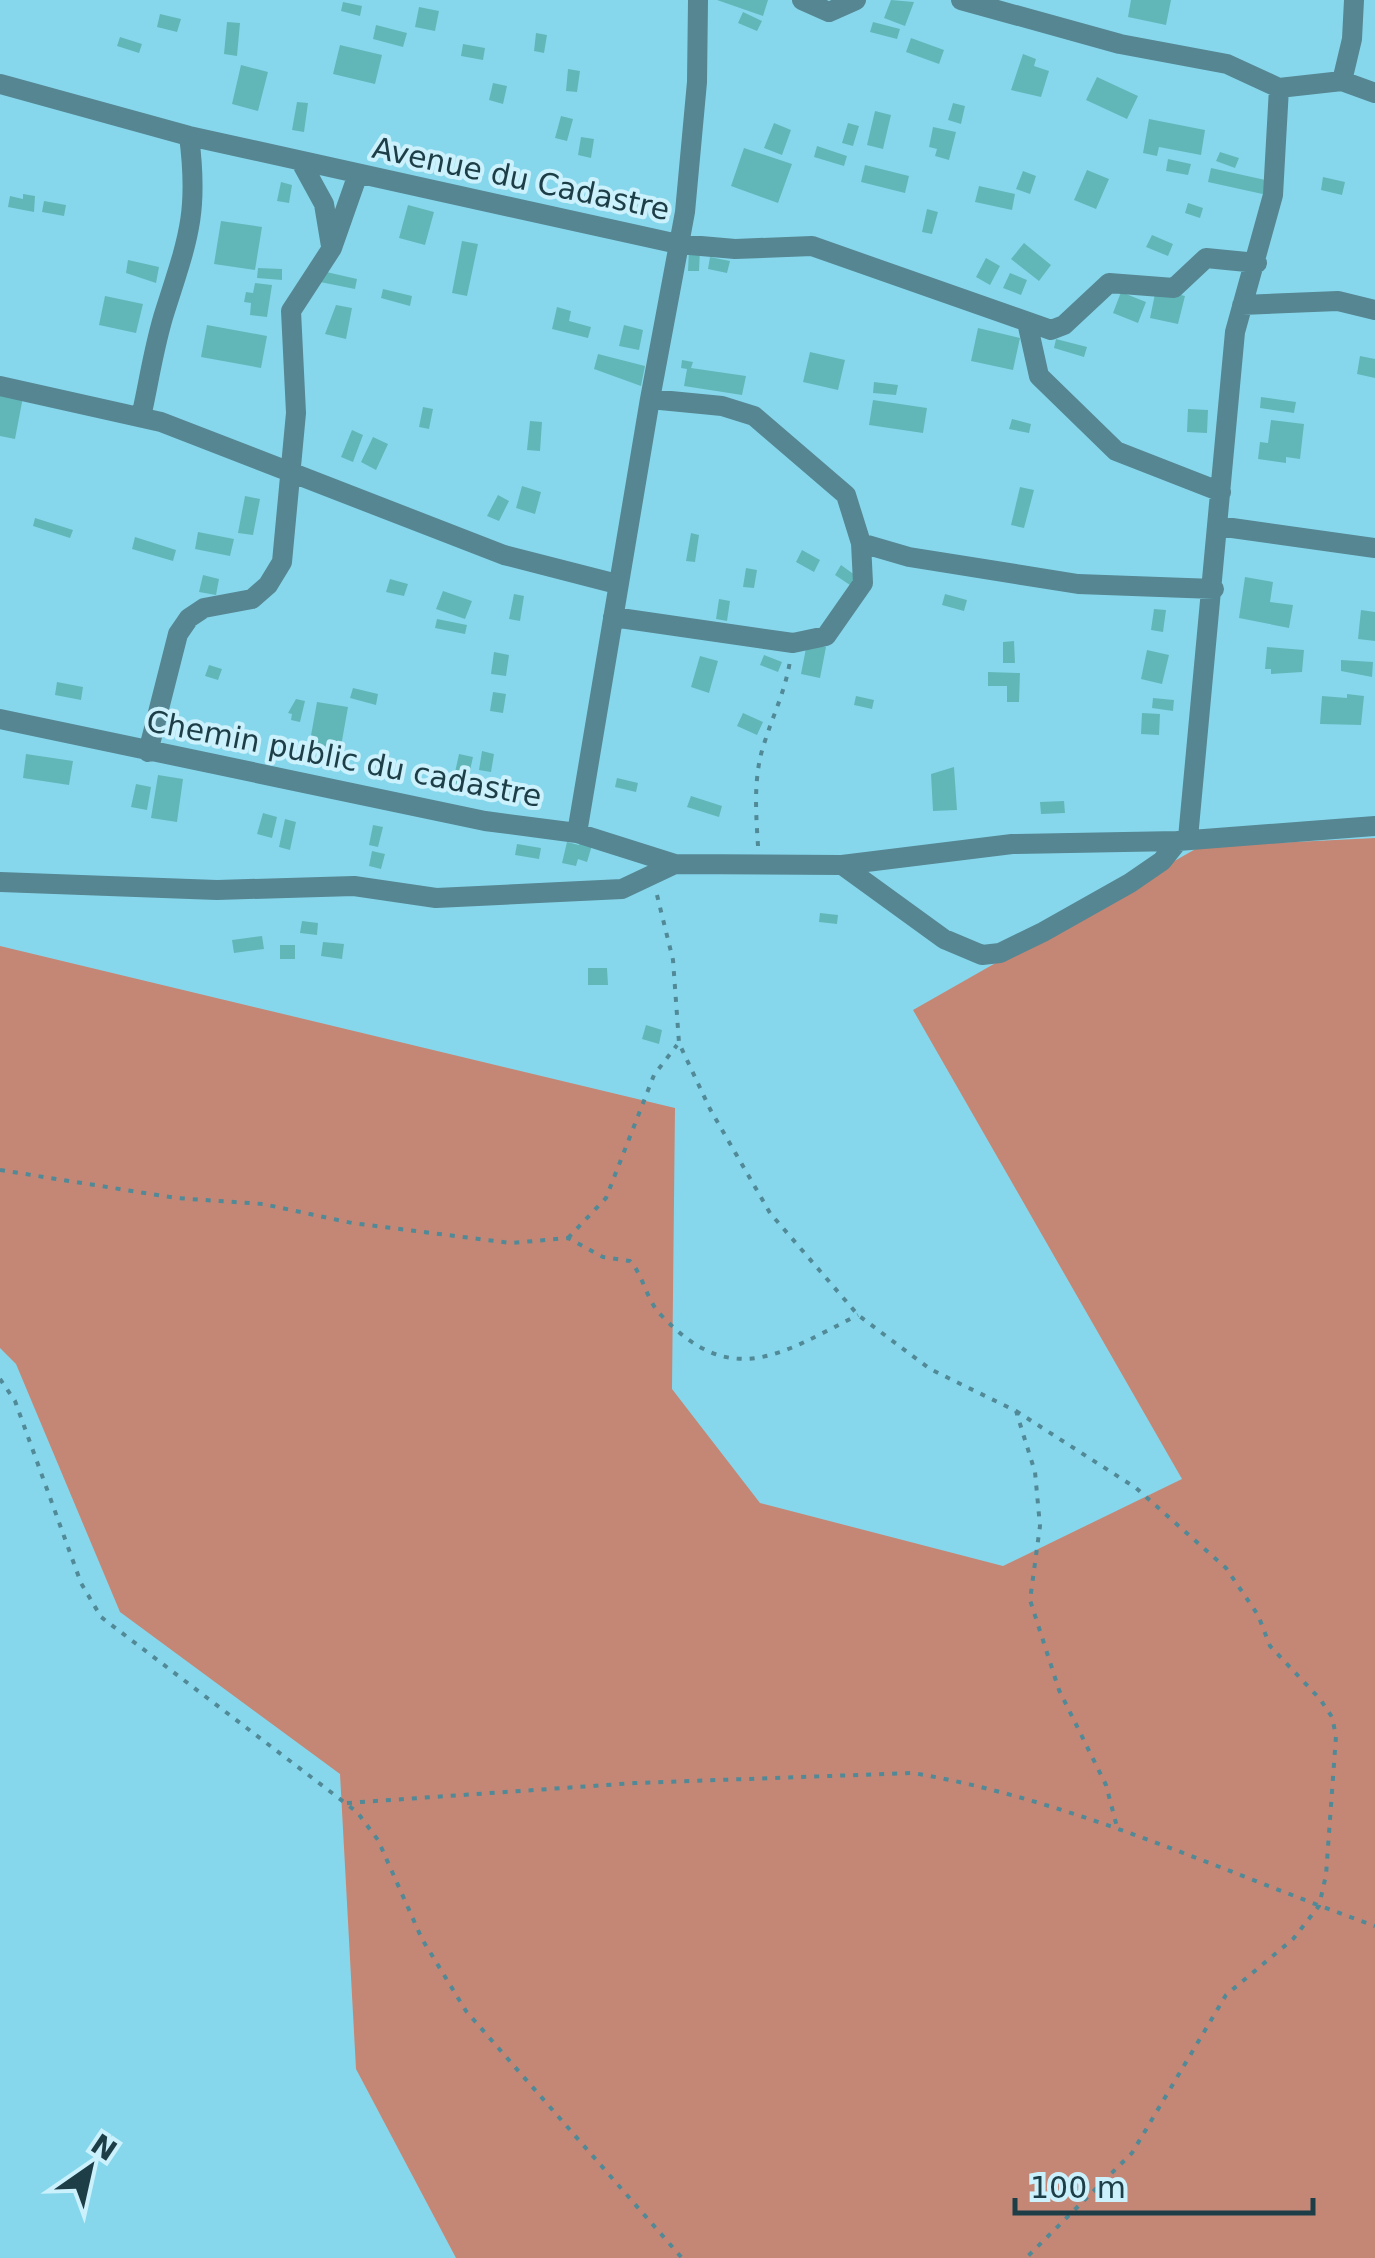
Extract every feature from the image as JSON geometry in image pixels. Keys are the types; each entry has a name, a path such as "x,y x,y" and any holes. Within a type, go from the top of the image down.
{"street":[{"path":"577,832 678,244 696,82 698,0"},
{"path":"802,0 828,12 856,0"},
{"path":"961,0 1120,44 1227,64 1280,88 1342,81 1375,93"},
{"path":"1342,81 1354,0"},
{"name":"Avenue du Cadastre","path":"0,84 189,136 678,244 735,249 802,244 858,259 1027,322"},
{"path":"842,865 944,940 982,955 1000,953 1029,939 1130,882 1162,861 1183,839 1214,588 1235,332 1273,195 1280,88"},
{"path":"141,417 165,310 192,225 196,187 189,136"},
{"path":"301,162 324,204 332,248"},
{"path":"148,752 178,634 189,618 204,608 252,598 268,586 282,562 296,412 291,311 332,248 358,174"},
{"path":"1221,492 1116,451 1039,376 1027,322 1058,328 1109,284 1174,288 1206,258 1257,262"},
{"path":"1242,305 1338,301 1375,310"},
{"path":"0,386 141,417 292,471 504,555 617,584"},
{"path":"613,617 792,643 826,636 863,583 861,543 846,495 754,416 722,406 650,399"},
{"path":"1218,526 1375,548"},
{"path":"861,543 909,557 1078,584 1214,588"},
{"name":"Chemin public du cadastre","path":"0,719 485,822 577,832 676,864"},
{"path":"0,882 216,890 354,886 436,898 622,889 676,864 842,865 1012,844 1183,839 1375,826"}],"path":[{"path":"760,866 755,803 760,765 785,692 792,643"},
{"path":"652,876 674,960 679,1043 710,1109 770,1213 858,1315 930,1369 1016,1411 1136,1488 1226,1568 1258,1614 1270,1646 1332,1717 1336,1736 1326,1875 1320,1906 1292,1939 1226,1995 1132,2154 1026,2258"},
{"path":"568,1238 606,1198 654,1075 679,1043"},
{"path":"0,1170 176,1198 263,1204 352,1223 510,1244 568,1238 603,1257 630,1260 658,1313 686,1337 736,1360 772,1358 858,1315"},
{"path":"0,1379 15,1401 81,1583 101,1617 348,1803 378,1840 422,1939 466,2011 682,2258"},
{"path":"1016,1411 1035,1472 1040,1526 1030,1600 1059,1690 1106,1785 1116,1826"},
{"path":"348,1803 635,1783 913,1773 954,1780 1116,1826 1375,1926"}],"shaded area":[{"path":"1375,838 1375,2258 456,2258 356,2069 340,1774 120,1612 16,1364 0,1348 0,946 675,1108 672,1389 760,1503 1003,1566 1182,1479 913,1010 1199,847"}],"building":[{"path":"717,0 768,0 763,16"},
{"path":"891,0 914,2 905,26 884,18"},
{"path":"1131,0 1171,0 1166,25 1128,17"},
{"path":"343,2 362,6 360,16 341,11"},
{"path":"419,7 439,11 435,31 415,27"},
{"path":"743,12 762,21 757,31 738,23"},
{"path":"160,14 181,19 177,32 157,27"},
{"path":"227,22 240,23 237,56 224,54"},
{"path":"873,22 900,29 897,39 870,32"},
{"path":"376,25 407,33 403,47 373,39"},
{"path":"536,33 547,35 544,53 534,51"},
{"path":"120,37 142,44 139,53 117,46"},
{"path":"911,38 944,50 939,64 906,52"},
{"path":"463,44 485,48 483,60 461,56"},
{"path":"340,45 382,55 375,84 333,74"},
{"path":"1023,54 1036,59 1034,66 1049,71 1041,97 1011,90"},
{"path":"241,65 268,72 258,111 232,104"},
{"path":"568,69 580,71 577,92 566,91"},
{"path":"1097,77 1138,96 1127,119 1086,100"},
{"path":"493,83 507,86 503,104 489,100"},
{"path":"297,102 308,103 304,132 292,130"},
{"path":"953,103 965,106 961,124 948,120"},
{"path":"875,111 891,115 883,149 867,145"},
{"path":"561,116 573,119 567,141 555,138"},
{"path":"1149,119 1205,130 1201,155 1159,147 1157,156 1143,153"},
{"path":"774,123 791,130 782,155 764,148"},
{"path":"848,123 859,126 853,146 842,143"},
{"path":"933,127 956,132 949,160 935,156 937,149 929,147"},
{"path":"581,137 594,139 591,158 578,155"},
{"path":"817,146 847,156 844,166 814,157"},
{"path":"744,148 792,164 778,203 731,186"},
{"path":"1220,152 1239,158 1235,168 1216,161"},
{"path":"1168,159 1191,164 1188,175 1166,171"},
{"path":"865,165 909,176 905,193 861,182"},
{"path":"1211,168 1270,181 1267,195 1208,182"},
{"path":"1087,170 1109,179 1096,209 1074,200"},
{"path":"1023,171 1036,176 1030,194 1016,189"},
{"path":"1323,177 1345,182 1342,195 1321,190"},
{"path":"281,182 292,185 289,203 277,201"},
{"path":"979,186 1015,194 1012,210 975,202"},
{"path":"23,194 35,196 34,212 8,207 10,196 23,199"},
{"path":"44,201 66,205 64,216 42,212"},
{"path":"1188,203 1203,208 1200,218 1185,213"},
{"path":"408,205 434,212 425,245 399,238"},
{"path":"927,209 938,212 932,234 922,232"},
{"path":"221,221 262,227 255,270 214,264"},
{"path":"1152,235 1173,244 1168,256 1146,247"},
{"path":"462,241 478,244 467,296 452,293"},
{"path":"1024,243 1051,265 1039,281 1011,259"},
{"path":"689,249 700,250 699,271 688,271"},
{"path":"710,257 730,261 727,273 708,269"},
{"path":"986,258 1000,266 990,285 976,277"},
{"path":"128,260 159,267 156,283 126,273"},
{"path":"258,268 282,269 282,280 257,278"},
{"path":"322,271 357,279 355,289 320,282"},
{"path":"1010,273 1027,280 1021,295 1003,288"},
{"path":"255,283 272,285 267,317 250,315 251,303 244,302 246,292 253,293"},
{"path":"383,289 412,296 410,306 381,298"},
{"path":"1156,289 1185,296 1178,324 1150,318"},
{"path":"1121,292 1146,302 1138,323 1113,313"},
{"path":"105,296 143,304 136,333 99,325"},
{"path":"336,305 352,308 346,339 325,334"},
{"path":"557,307 571,311 569,321 591,327 588,338 552,329"},
{"path":"207,325 267,336 261,368 201,357"},
{"path":"624,325 643,330 639,350 619,346"},
{"path":"978,328 1020,338 1013,370 971,361"},
{"path":"1056,339 1087,347 1084,357 1054,348"},
{"path":"810,352 845,360 838,390 803,382"},
{"path":"598,354 645,366 641,386 594,369"},
{"path":"1360,356 1375,359 1375,378 1357,374"},
{"path":"682,360 693,362 691,368 746,376 742,395 684,386 687,369 681,368"},
{"path":"874,382 898,385 896,395 873,393"},
{"path":"0,393 23,397 15,439 0,436"},
{"path":"1261,397 1296,402 1294,413 1260,408"},
{"path":"873,400 927,408 923,433 869,425"},
{"path":"423,407 433,409 429,429 419,427"},
{"path":"1188,409 1208,410 1207,433 1187,432"},
{"path":"1012,419 1031,424 1029,433 1009,429"},
{"path":"1271,420 1304,424 1300,459 1286,457 1286,463 1258,459 1260,442 1268,443"},
{"path":"530,421 542,422 540,451 527,450"},
{"path":"352,430 363,435 353,462 341,457"},
{"path":"373,437 388,444 376,470 361,462"},
{"path":"522,486 541,492 535,514 516,508"},
{"path":"1020,487 1034,490 1024,528 1011,525"},
{"path":"498,495 509,501 499,521 487,516"},
{"path":"245,496 260,499 253,535 238,533"},
{"path":"35,518 73,530 70,538 33,526"},
{"path":"198,532 234,539 230,556 195,549"},
{"path":"691,533 699,535 695,562 686,561"},
{"path":"135,537 176,550 173,561 132,549"},
{"path":"802,550 820,560 814,572 796,562"},
{"path":"841,565 859,578 853,587 835,575"},
{"path":"746,568 757,570 754,588 743,587"},
{"path":"203,575 219,579 216,595 199,592"},
{"path":"1245,577 1273,582 1270,602 1293,605 1289,628 1239,618"},
{"path":"390,579 408,584 404,596 386,592"},
{"path":"443,591 472,601 465,619 436,609"},
{"path":"514,594 524,596 520,621 509,619"},
{"path":"945,594 967,600 964,611 942,605"},
{"path":"719,599 730,601 727,621 716,619"},
{"path":"1154,609 1166,610 1163,632 1151,630"},
{"path":"1361,610 1375,612 1375,641 1358,639"},
{"path":"437,619 467,625 465,634 435,628"},
{"path":"1014,641 1015,663 1003,663 1003,642"},
{"path":"807,643 826,647 820,678 801,674"},
{"path":"1267,647 1304,650 1302,672 1271,674 1271,669 1265,669"},
{"path":"1147,650 1169,655 1162,684 1141,679"},
{"path":"494,652 509,655 506,676 491,674"},
{"path":"764,655 782,662 778,672 760,665"},
{"path":"700,656 718,661 709,693 691,687"},
{"path":"1341,660 1373,662 1372,677 1341,671"},
{"path":"209,665 222,669 218,680 205,676"},
{"path":"988,672 1020,673 1019,702 1007,702 1007,686 988,686"},
{"path":"57,682 83,687 81,700 55,695"},
{"path":"353,688 378,694 376,705 350,698"},
{"path":"493,692 506,694 503,713 490,711"},
{"path":"1347,694 1364,696 1361,725 1320,724 1322,696 1347,698"},
{"path":"856,696 874,700 872,709 854,705"},
{"path":"1153,698 1174,700 1173,711 1152,708"},
{"path":"296,699 305,701 300,722 291,720 292,714 288,713"},
{"path":"317,702 348,707 340,752 310,741"},
{"path":"743,713 763,722 757,735 737,726"},
{"path":"1142,713 1160,714 1159,735 1141,734"},
{"path":"482,751 494,754 491,772 479,770"},
{"path":"26,754 73,761 69,785 23,778"},
{"path":"459,754 473,757 466,788 452,786"},
{"path":"954,767 957,810 933,811 931,774"},
{"path":"158,775 183,779 177,822 151,818"},
{"path":"617,778 638,783 636,792 615,787"},
{"path":"136,784 151,787 147,810 131,807"},
{"path":"691,796 722,806 719,817 687,807"},
{"path":"1064,801 1065,813 1041,814 1040,802"},
{"path":"263,813 277,817 272,838 257,834"},
{"path":"285,819 296,822 290,850 279,847"},
{"path":"373,825 383,827 378,847 369,845"},
{"path":"581,838 593,842 587,862 578,859 576,866 562,863 567,842 579,845"},
{"path":"517,844 541,848 539,859 515,855"},
{"path":"372,851 385,854 381,869 369,866"},
{"path":"820,913 838,915 837,924 819,922"},
{"path":"302,921 318,923 317,935 300,933"},
{"path":"262,936 264,949 234,953 232,940"},
{"path":"323,942 344,944 342,959 321,956"},
{"path":"280,945 295,945 295,959 280,959"},
{"path":"588,968 607,968 608,985 588,985"},
{"path":"646,1025 662,1030 659,1044 642,1039"}]}
